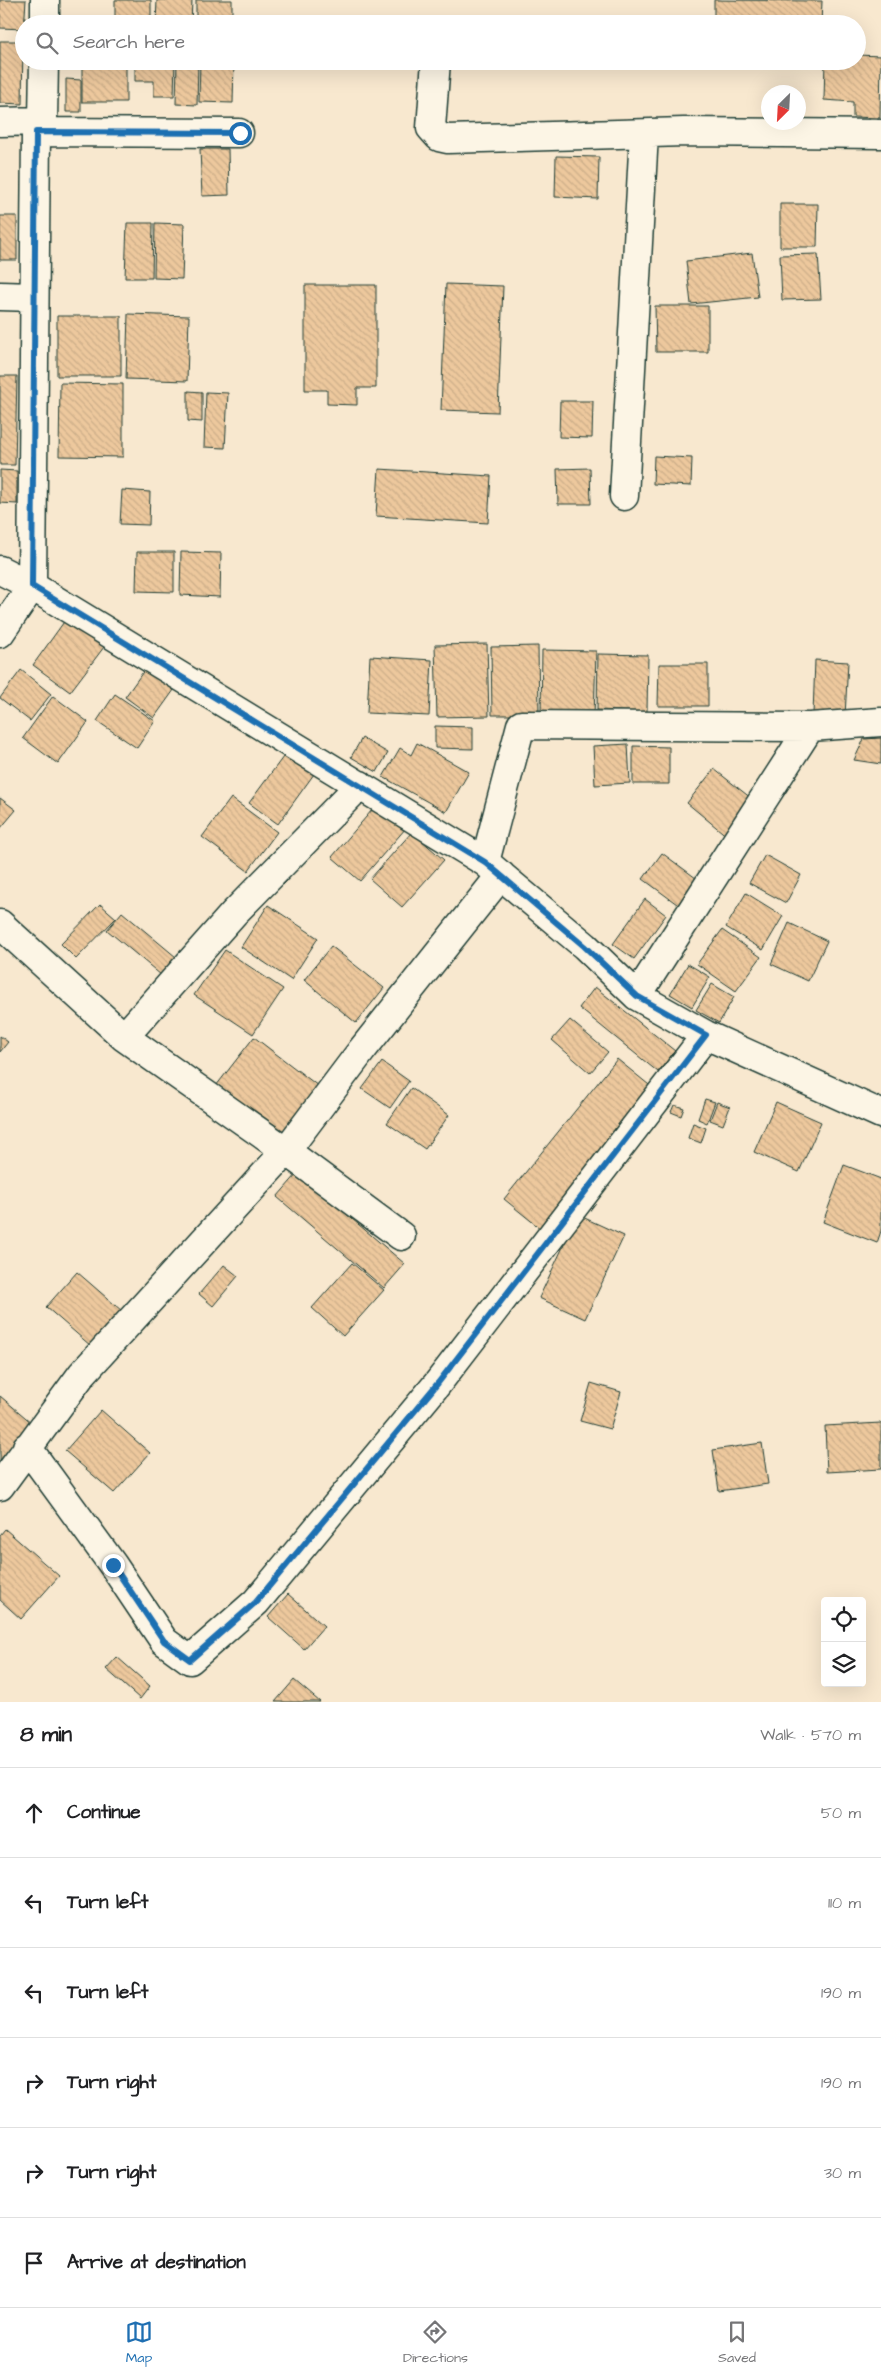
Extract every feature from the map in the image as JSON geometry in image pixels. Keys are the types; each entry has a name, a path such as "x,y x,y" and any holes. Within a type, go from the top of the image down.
{"street":[{"path":"45,0 45,15"},
{"path":"0,122 43,121 44,70"},
{"path":"435,70 432,128 440,137 448,139 684,132 881,134"},
{"path":"0,633 32,586 36,132 240,133"},
{"path":"624,496 644,134"},
{"path":"0,296 34,297"},
{"path":"0,570 32,586 493,868 584,946 637,996 706,1035 881,1114"},
{"path":"0,1486 82,1374 286,1151 362,1050 493,868 521,725 810,727 881,722"},
{"path":"637,996 810,727"},
{"path":"124,1037 234,913 360,785"},
{"path":"0,924 124,1037 286,1151 401,1236"},
{"path":"27,1447 113,1565 164,1641 190,1660 256,1602 438,1383 706,1035"}],"building":[{"path":"0,0 26,0 25,15 15,15 15,29 0,28"},
{"path":"115,0 151,0 151,15 115,15"},
{"path":"157,0 192,0 191,15 156,15"},
{"path":"196,0 232,0 232,15 196,15"},
{"path":"714,0 822,1 821,15 714,15"},
{"path":"0,41 15,41 15,70 23,70 22,104 0,103"},
{"path":"866,55 881,56 880,118 853,117 853,102 824,100 825,70 866,70"},
{"path":"82,70 126,70 126,102 82,102"},
{"path":"135,70 175,70 174,96 154,96 154,81 135,81"},
{"path":"177,70 198,70 197,105 176,104"},
{"path":"200,70 234,70 233,103 199,102"},
{"path":"66,79 81,80 81,112 66,112"},
{"path":"200,149 228,149 229,195 202,196"},
{"path":"556,156 599,157 598,199 555,197"},
{"path":"780,204 818,204 817,247 780,247"},
{"path":"0,216 17,216 17,260 0,260"},
{"path":"127,223 153,223 152,278 125,278"},
{"path":"155,223 184,224 182,279 154,278"},
{"path":"752,253 758,297 691,304 686,261"},
{"path":"818,254 821,299 782,300 780,255"},
{"path":"446,284 503,286 498,412 441,410"},
{"path":"305,285 376,285 376,388 357,388 357,405 327,404 327,390 305,390"},
{"path":"655,306 708,306 708,352 656,352"},
{"path":"128,314 189,316 187,381 126,379"},
{"path":"57,316 121,316 121,376 57,376"},
{"path":"0,376 17,376 15,465 0,465"},
{"path":"60,383 123,384 123,457 59,456"},
{"path":"188,391 202,392 202,422 188,421"},
{"path":"206,392 228,393 225,448 204,447"},
{"path":"560,401 593,401 592,438 559,437"},
{"path":"654,456 692,458 691,486 653,484"},
{"path":"590,468 591,504 558,504 557,469"},
{"path":"379,469 491,476 488,523 376,516"},
{"path":"0,470 17,471 17,504 0,503"},
{"path":"122,490 150,492 149,525 120,524"},
{"path":"137,552 174,552 174,592 136,591"},
{"path":"181,552 221,553 220,597 180,595"},
{"path":"66,619 104,647 70,692 33,665"},
{"path":"487,644 489,716 437,717 435,645"},
{"path":"538,646 539,715 492,715 491,647"},
{"path":"542,650 596,651 594,717 541,715"},
{"path":"598,654 648,655 647,712 597,710"},
{"path":"370,656 432,660 429,716 367,713"},
{"path":"815,660 848,662 845,716 813,714"},
{"path":"659,664 708,664 708,706 658,706"},
{"path":"145,669 174,690 154,718 125,697"},
{"path":"21,670 51,694 30,721 0,698"},
{"path":"115,694 155,721 137,748 97,721"},
{"path":"53,696 88,722 58,764 23,738"},
{"path":"435,726 473,727 473,749 435,748"},
{"path":"362,738 388,753 377,772 351,757"},
{"path":"881,738 881,764 854,760 864,739"},
{"path":"417,743 469,772 446,812 383,777 400,748 411,755"},
{"path":"628,744 630,783 595,785 593,746"},
{"path":"633,746 669,747 669,784 633,784"},
{"path":"286,753 314,774 278,824 249,803"},
{"path":"714,769 756,802 728,837 687,803"},
{"path":"0,798 16,810 0,829"},
{"path":"231,798 277,832 248,871 202,837"},
{"path":"378,803 406,828 360,881 332,857"},
{"path":"412,832 444,860 402,907 370,879"},
{"path":"662,853 704,884 685,910 643,879"},
{"path":"765,855 801,875 786,903 749,883"},
{"path":"746,893 783,916 763,950 726,927"},
{"path":"645,899 666,915 634,959 613,944"},
{"path":"100,904 116,918 76,959 61,944"},
{"path":"268,905 318,938 291,980 241,947"},
{"path":"122,912 176,957 161,975 107,930"},
{"path":"789,923 827,941 808,981 771,964"},
{"path":"722,930 761,957 736,991 697,964"},
{"path":"331,946 384,988 356,1023 304,980"},
{"path":"225,950 283,989 253,1034 194,995"},
{"path":"688,964 710,977 692,1007 670,994"},
{"path":"712,984 734,997 719,1023 696,1010"},
{"path":"595,987 675,1051 658,1072 579,1008"},
{"path":"570,1020 608,1052 590,1073 552,1040"},
{"path":"0,1036 8,1042 0,1052"},
{"path":"254,1037 318,1086 280,1135 216,1086"},
{"path":"617,1059 654,1089 541,1229 504,1199"},
{"path":"382,1062 409,1081 390,1108 362,1089"},
{"path":"411,1088 449,1115 425,1149 387,1123"},
{"path":"705,1099 715,1102 707,1123 698,1119"},
{"path":"717,1102 730,1107 723,1125 710,1120"},
{"path":"776,1102 821,1122 799,1172 754,1152"},
{"path":"674,1105 684,1108 681,1116 671,1112"},
{"path":"693,1123 706,1128 701,1143 688,1138"},
{"path":"844,1165 881,1179 881,1231 877,1243 823,1222"},
{"path":"298,1173 405,1264 384,1288 277,1197"},
{"path":"578,1215 624,1236 585,1319 539,1298"},
{"path":"352,1263 384,1290 343,1336 312,1308"},
{"path":"224,1265 238,1276 213,1306 199,1294"},
{"path":"77,1272 122,1311 91,1346 46,1307"},
{"path":"591,1383 621,1392 610,1429 580,1421"},
{"path":"0,1396 32,1423 0,1460"},
{"path":"101,1410 150,1453 114,1493 65,1451"},
{"path":"881,1423 881,1469 827,1472 825,1426"},
{"path":"762,1443 768,1484 719,1491 713,1450"},
{"path":"5,1529 59,1576 21,1619 0,1600 0,1535"},
{"path":"288,1594 324,1626 304,1649 268,1617"},
{"path":"117,1657 150,1686 140,1699 106,1669"},
{"path":"294,1680 320,1702 275,1702"}],"route":[{"path":"113,1565 164,1641 190,1660 256,1602 438,1383 706,1035 637,996 584,946 485,862 32,586 36,132 240,133"}]}
